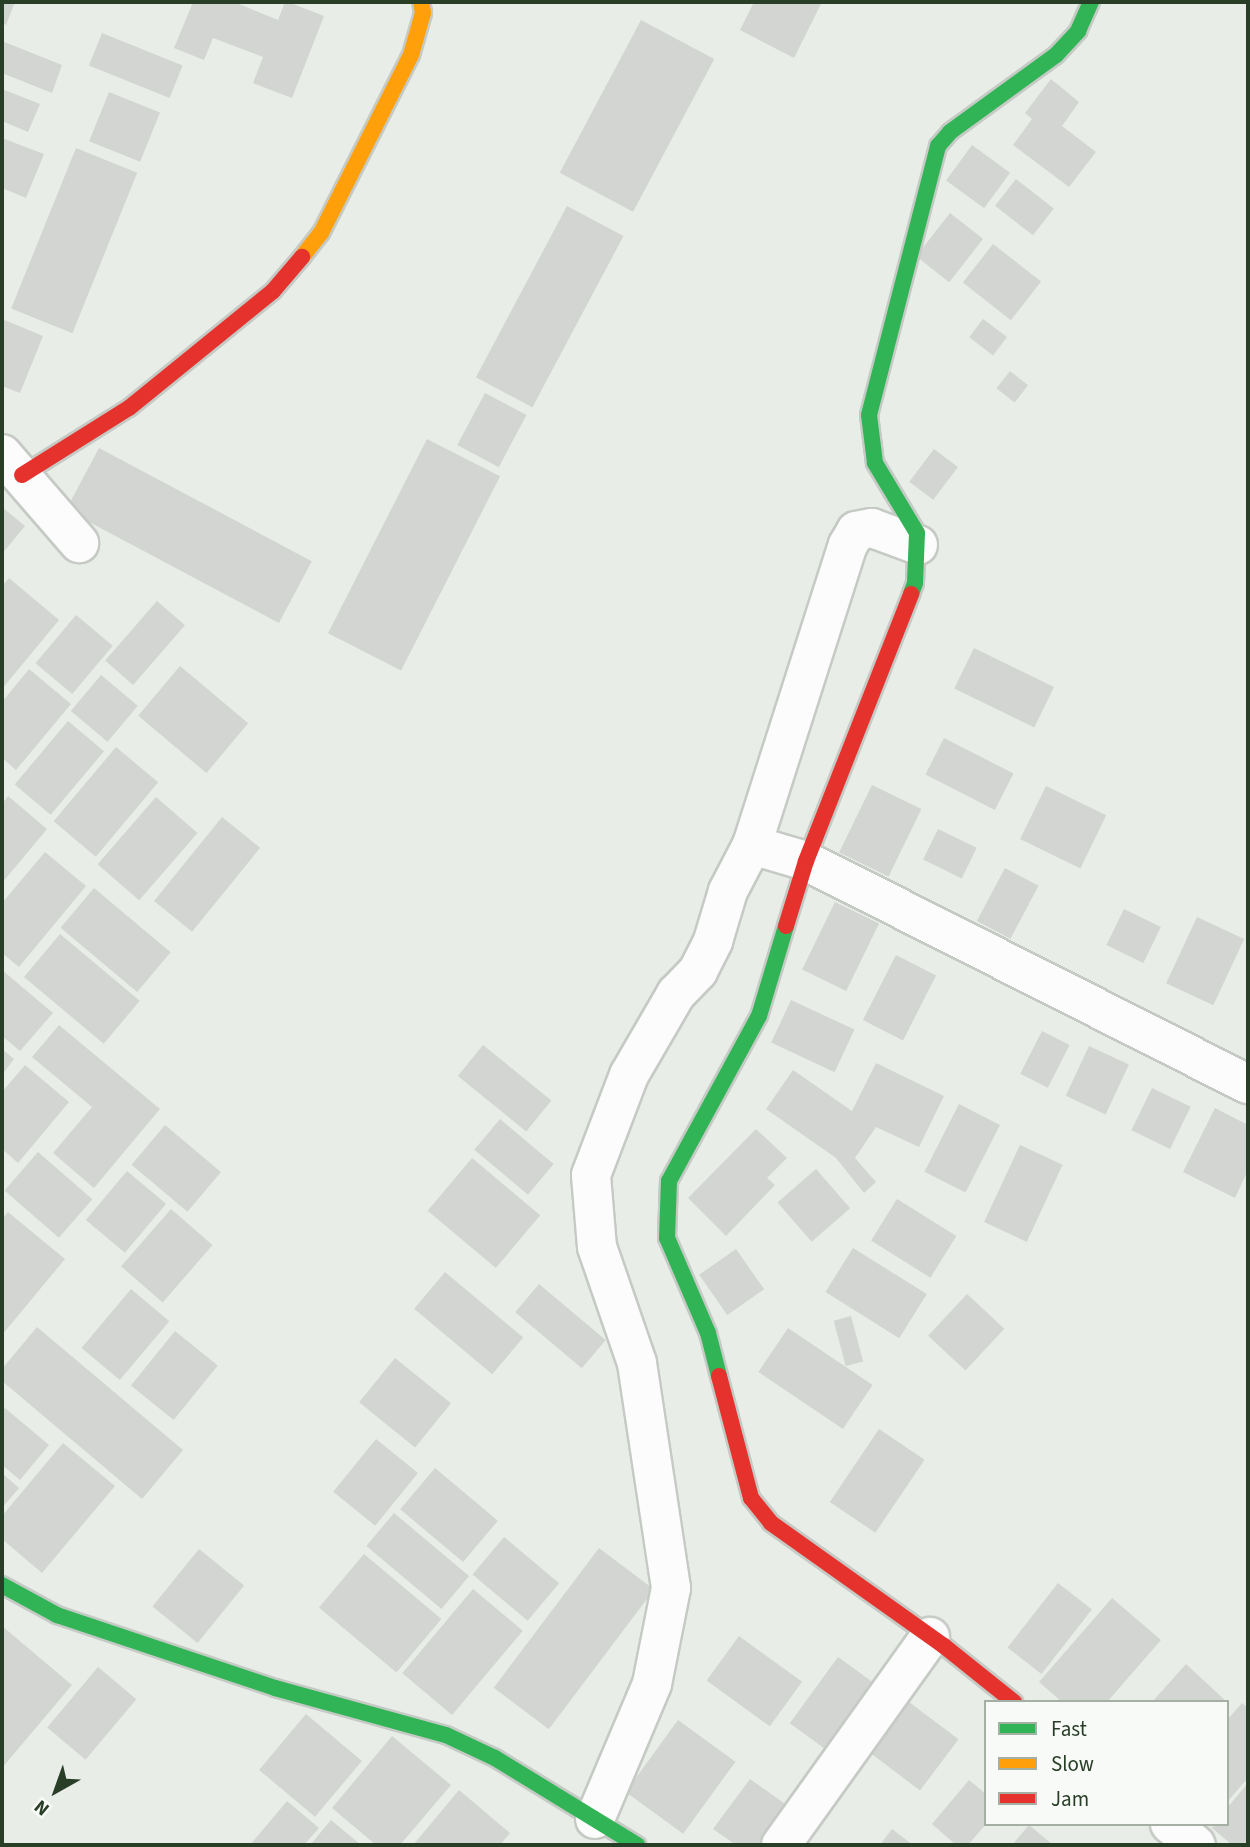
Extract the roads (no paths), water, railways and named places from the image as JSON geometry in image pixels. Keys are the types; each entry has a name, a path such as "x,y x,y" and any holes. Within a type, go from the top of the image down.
{"street":[{"path":"79,542 12,464 129,408 273,291 321,233 411,55 423,13 421,2"},
{"path":"1011,1700 930,1637 771,1523 751,1498 708,1333 667,1238 669,1181 759,1016 776,851 848,545 856,531 897,537 917,533 903,505 890,491 875,463 869,415 886,358 938,146 950,132 1056,55 1078,31 1091,2"},
{"path":"595,1819 652,1684 671,1588 637,1363 597,1247 591,1175 629,1075 676,994 698,971 713,942 728,891 776,851 915,583 897,537"},
{"path":"776,851 1248,1084"},
{"path":"2,1585 57,1615 275,1688 446,1735 495,1758 631,1844"},
{"path":"780,1845 930,1637"},
{"path":"1172,1826 1196,1845"}]}
